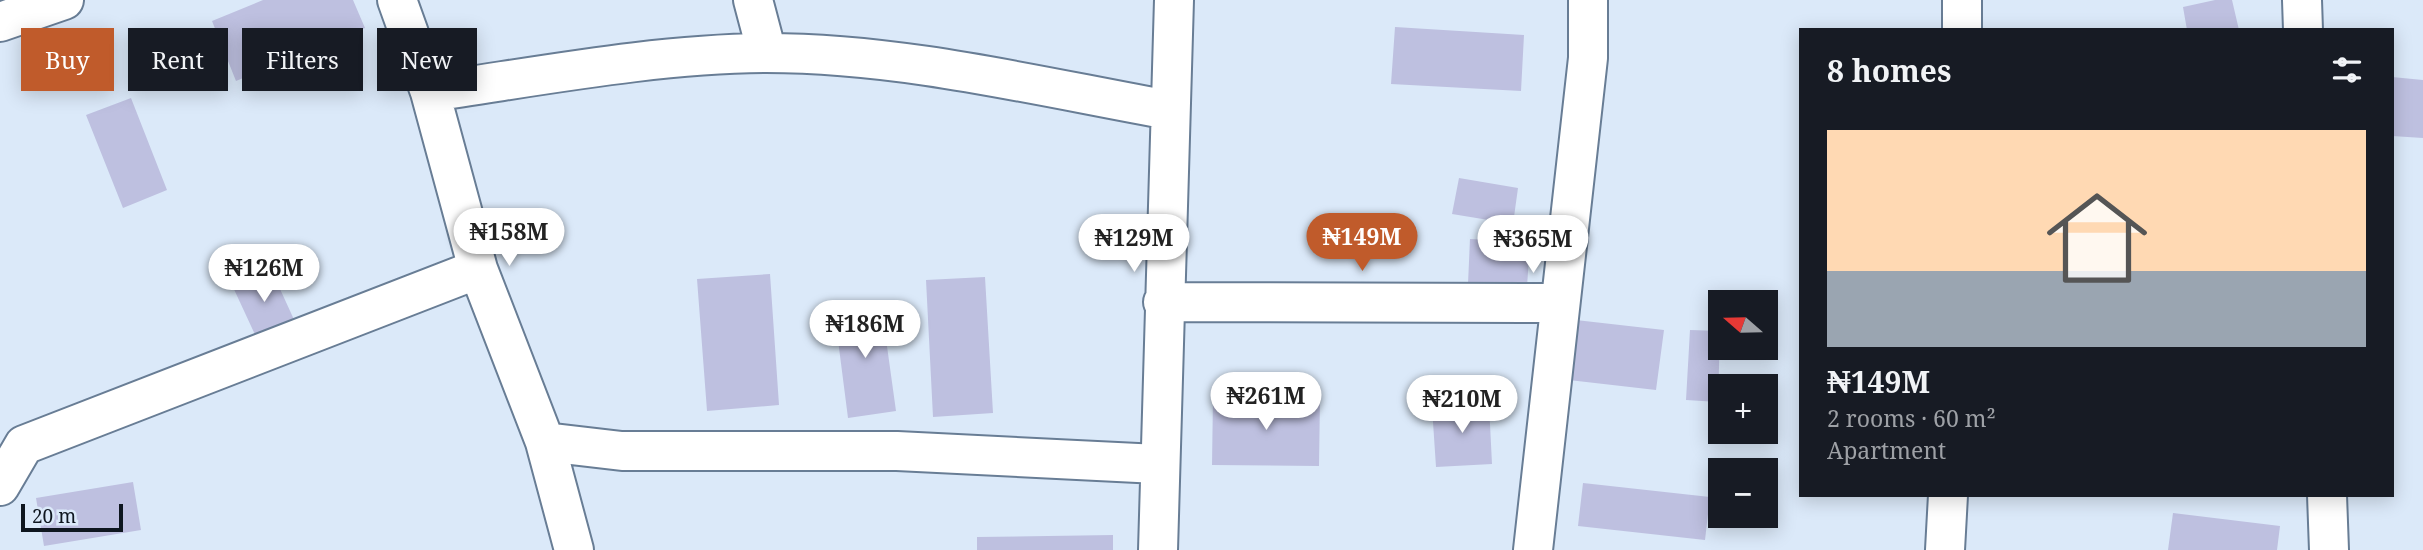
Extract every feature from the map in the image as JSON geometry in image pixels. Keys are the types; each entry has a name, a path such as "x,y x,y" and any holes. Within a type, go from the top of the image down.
{"street":[{"path":"0,22 64,0"},
{"path":"397,0 430,92 478,269 545,442 574,550"},
{"path":"753,0 767,53"},
{"path":"1158,550 1158,464 1174,0"},
{"path":"1533,550 1587,58 1588,0"},
{"path":"1962,0 1962,28"},
{"path":"2302,0 2303,28"},
{"path":"430,92 654,60 767,53 919,64 1169,110"},
{"path":"0,486 23,445 478,269"},
{"path":"1163,302 1560,303"},
{"path":"545,442 622,451 897,451 1158,464"},
{"path":"1945,550 1948,497"},
{"path":"2327,497 2329,550"}],"building":[{"path":"263,0 353,0 365,28 242,28 242,79 236,81 228,61 228,28 215,28 212,21"},
{"path":"2215,0 2232,0 2239,28 2187,28 2183,7"},
{"path":"1395,27 1524,35 1521,91 1391,84"},
{"path":"2394,77 2423,80 2423,138 2394,136"},
{"path":"131,98 167,190 123,208 86,115"},
{"path":"1459,178 1518,188 1513,224 1452,214"},
{"path":"1470,239 1530,242 1527,287 1468,284"},
{"path":"270,267 296,324 258,341 232,285"},
{"path":"770,274 779,405 707,411 697,279"},
{"path":"985,277 993,413 933,417 926,280"},
{"path":"881,303 896,411 848,418 834,309"},
{"path":"1567,319 1664,330 1656,390 1560,379"},
{"path":"1690,330 1708,331 1708,360 1719,360 1719,374 1708,374 1708,401 1686,400"},
{"path":"1213,397 1320,398 1319,466 1212,465"},
{"path":"1489,404 1492,464 1436,467 1432,407"},
{"path":"133,482 141,530 44,546 36,498"},
{"path":"1583,483 1708,497 1705,540 1578,526"},
{"path":"2173,513 2280,526 2277,550 2168,550"},
{"path":"1113,535 1113,550 977,550 977,537"}]}
